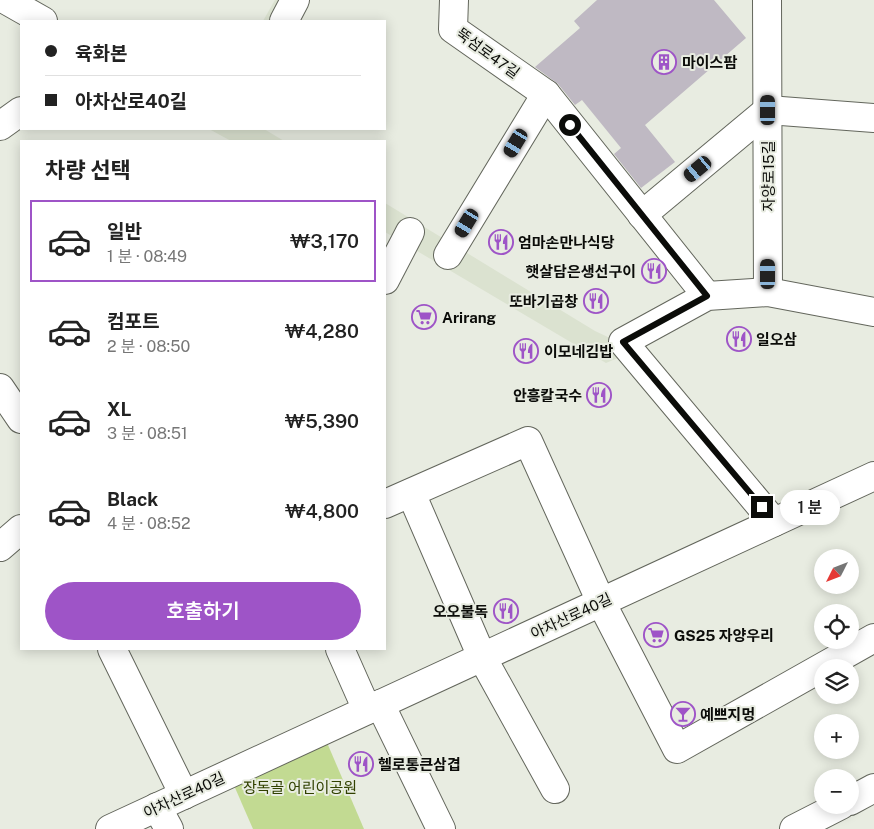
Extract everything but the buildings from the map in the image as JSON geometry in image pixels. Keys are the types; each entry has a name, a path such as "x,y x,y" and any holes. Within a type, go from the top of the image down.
{"street":[{"path":"6,0 41,20"},
{"path":"285,20 296,0"},
{"name":"뚝섬로47길","path":"454,0 453,29 546,94"},
{"name":"자양로15길","path":"767,0 768,292"},
{"path":"448,255 546,94 707,296"},
{"path":"642,215 768,110 874,118"},
{"path":"0,126 20,112"},
{"path":"386,278 410,232"},
{"path":"774,522 623,342 707,296 768,292 874,312"},
{"path":"0,388 20,418"},
{"path":"386,504 528,442 601,602 677,749 874,638"},
{"name":"아차산로40길","path":"110,829 163,818 184,795 874,476"},
{"path":"411,493 482,657 555,789"},
{"path":"0,547 20,530"},
{"path":"112,650 184,795"},
{"path":"341,650 441,829"},
{"path":"859,796 874,788"},
{"path":"794,829 823,814"}],"shaded area":[{"path":"275,0 306,0 296,20 264,20"},
{"path":"211,130 266,130 282,140 229,140"},
{"path":"386,204 595,331 610,338 631,323 641,348 606,363 386,233"}],"green space":[{"name":"장독골 어린이공원","path":"322,731 364,829 253,829 229,774"}],"place":[{"name":"마이스팜","path":"664,62"},
{"name":"엄마손만나식당","path":"501,242"},
{"name":"햇살담은생선구이","path":"654,271"},
{"name":"또바기곱창","path":"596,301"},
{"name":"Arirang","path":"424,317"},
{"name":"일오삼","path":"739,339"},
{"name":"이모네김밥","path":"526,351"},
{"name":"안흥칼국수","path":"599,395"},
{"name":"오오불독","path":"506,611"},
{"name":"GS25 자양우리","path":"656,635"},
{"name":"예쁘지멍","path":"683,714"},
{"name":"헬로통큰삼겹","path":"361,764"}],"route":[{"path":"570,125 707,296 623,342 762,507"}]}
